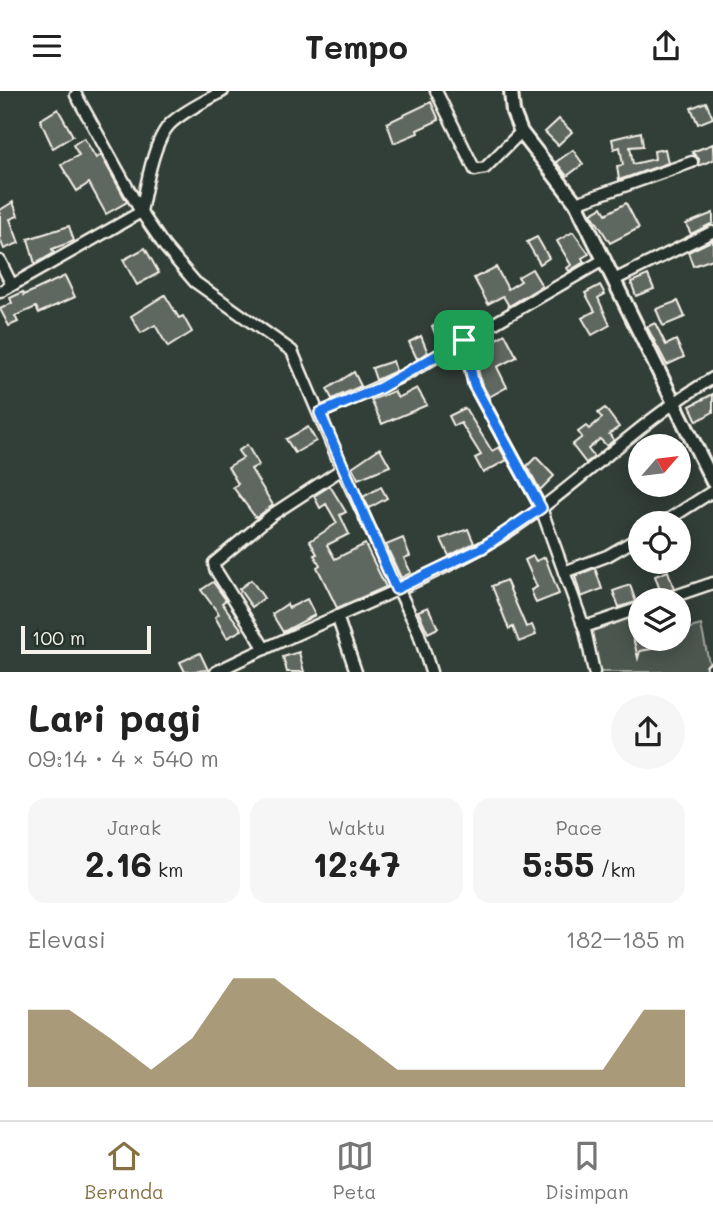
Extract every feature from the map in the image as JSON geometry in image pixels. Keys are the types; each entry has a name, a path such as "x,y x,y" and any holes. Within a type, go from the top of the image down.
{"main road":[{"path":"511,91 513,112 521,132 576,203 713,482"}],"street":[{"path":"0,292 141,212 147,181 163,134 171,123 223,91"},
{"path":"436,91 475,170 485,168 521,132"},
{"path":"76,95 141,212 165,247 195,282 292,351 342,469 418,631 431,672"},
{"path":"576,203 692,162"},
{"path":"614,279 712,232"},
{"path":"320,413 380,388 605,258"},
{"path":"0,261 12,285"},
{"path":"464,340 474,385 541,508 582,623 594,672"},
{"path":"216,672 482,548 541,508 674,401 713,378"},
{"path":"265,649 215,569 214,563 272,514 342,469"},
{"path":"682,511 713,491"},
{"path":"564,572 607,556 628,544"},
{"path":"691,590 713,583"},
{"path":"582,623 590,625 628,612"},
{"path":"337,615 356,672"}],"shaded area":[{"path":"628,617 628,651 691,651 691,628 701,625 711,672 597,672 588,629"}],"building":[{"path":"431,102 439,120 394,143 387,123"},
{"path":"706,102 713,118 698,124 691,108"},
{"path":"58,109 73,136 53,148 40,120"},
{"path":"559,119 572,132 558,145 545,132"},
{"path":"641,132 643,146 630,147 633,164 655,159 654,151 665,149 668,163 619,180 617,166 623,165 620,147 614,149 612,139"},
{"path":"84,138 96,158 101,155 127,202 106,214 89,183 77,191 61,165 79,155 73,145"},
{"path":"713,144 713,160 698,166 699,159 692,152"},
{"path":"573,150 583,164 567,176 556,162"},
{"path":"13,202 18,216 10,219 19,243 4,249 0,239 0,210"},
{"path":"626,203 639,228 610,243 591,213 602,207 606,214"},
{"path":"713,213 713,223 691,234 686,224"},
{"path":"69,226 74,241 52,249 54,253 35,264 28,239"},
{"path":"573,232 589,254 582,258 584,262 569,271 567,268 571,265 557,241"},
{"path":"537,237 549,258 540,264 527,242"},
{"path":"713,240 713,259 693,266 688,252"},
{"path":"145,248 159,273 137,285 123,260"},
{"path":"496,267 508,289 521,281 518,277 532,269 542,286 509,306 503,296 488,304 474,278"},
{"path":"648,275 654,289 636,296 631,282"},
{"path":"65,276 75,297 39,313 36,307 15,316 18,322 9,326 0,309 12,303 10,298 23,292 24,295"},
{"path":"600,285 605,294 598,298 610,325 592,335 582,318 595,311 585,293"},
{"path":"165,295 179,318 183,316 192,332 168,347 155,325 141,333 131,316"},
{"path":"678,301 685,317 663,326 656,309"},
{"path":"446,319 455,338 440,346 432,326"},
{"path":"655,323 666,345 676,340 684,357 667,365 647,327"},
{"path":"505,334 517,357 497,367 507,387 489,397 481,382 478,369 481,368 473,347 483,341 485,345"},
{"path":"421,336 428,353 417,359 409,342"},
{"path":"393,361 396,371 376,380 372,368"},
{"path":"354,372 361,386 332,399 327,389"},
{"path":"417,388 427,405 382,424 371,400 394,391 398,398"},
{"path":"713,394 713,412 697,421 690,406"},
{"path":"465,408 492,451 499,447 507,460 483,473 475,458 481,455 461,423 454,426 449,416"},
{"path":"605,408 619,427 609,434 614,440 607,446 600,439 588,449 594,457 586,463 572,445 582,437 578,432 586,426 589,429 602,418 598,413"},
{"path":"308,427 316,441 295,453 286,439"},
{"path":"247,445 259,465 251,469 273,505 256,518 233,487 238,484 228,467 243,458 238,451"},
{"path":"380,448 390,466 358,479 352,467"},
{"path":"536,457 554,476 540,490 527,466"},
{"path":"330,486 346,512 340,515 349,534 327,545 335,559 365,544 386,587 337,608 317,567 320,565 310,541 337,523 326,504 320,508 314,496"},
{"path":"381,487 387,498 369,508 363,497"},
{"path":"468,529 474,543 449,556 441,539"},
{"path":"403,538 410,556 404,558 411,573 401,578 386,545"},
{"path":"533,556 536,561 545,557 559,594 536,603 531,590 537,587 525,560"},
{"path":"595,568 602,589 581,597 575,576"},
{"path":"669,574 674,588 659,588 655,576"},
{"path":"251,580 264,598 252,607 239,589"},
{"path":"506,580 526,627 532,625 536,635 519,642 513,627 509,629 492,586"},
{"path":"213,582 226,600 222,603 242,630 227,638 215,617 219,614 201,590"},
{"path":"630,585 628,604 619,607 613,591"},
{"path":"307,599 315,615 283,632 272,614 287,604 289,608"},
{"path":"428,607 438,628 428,633 418,611"},
{"path":"299,652 304,672 287,672 283,657"},
{"path":"200,653 208,670 185,672 180,662"}],"route":[{"path":"464,340 474,385 541,508 482,548 396,589 320,413 380,388 464,340"}]}
